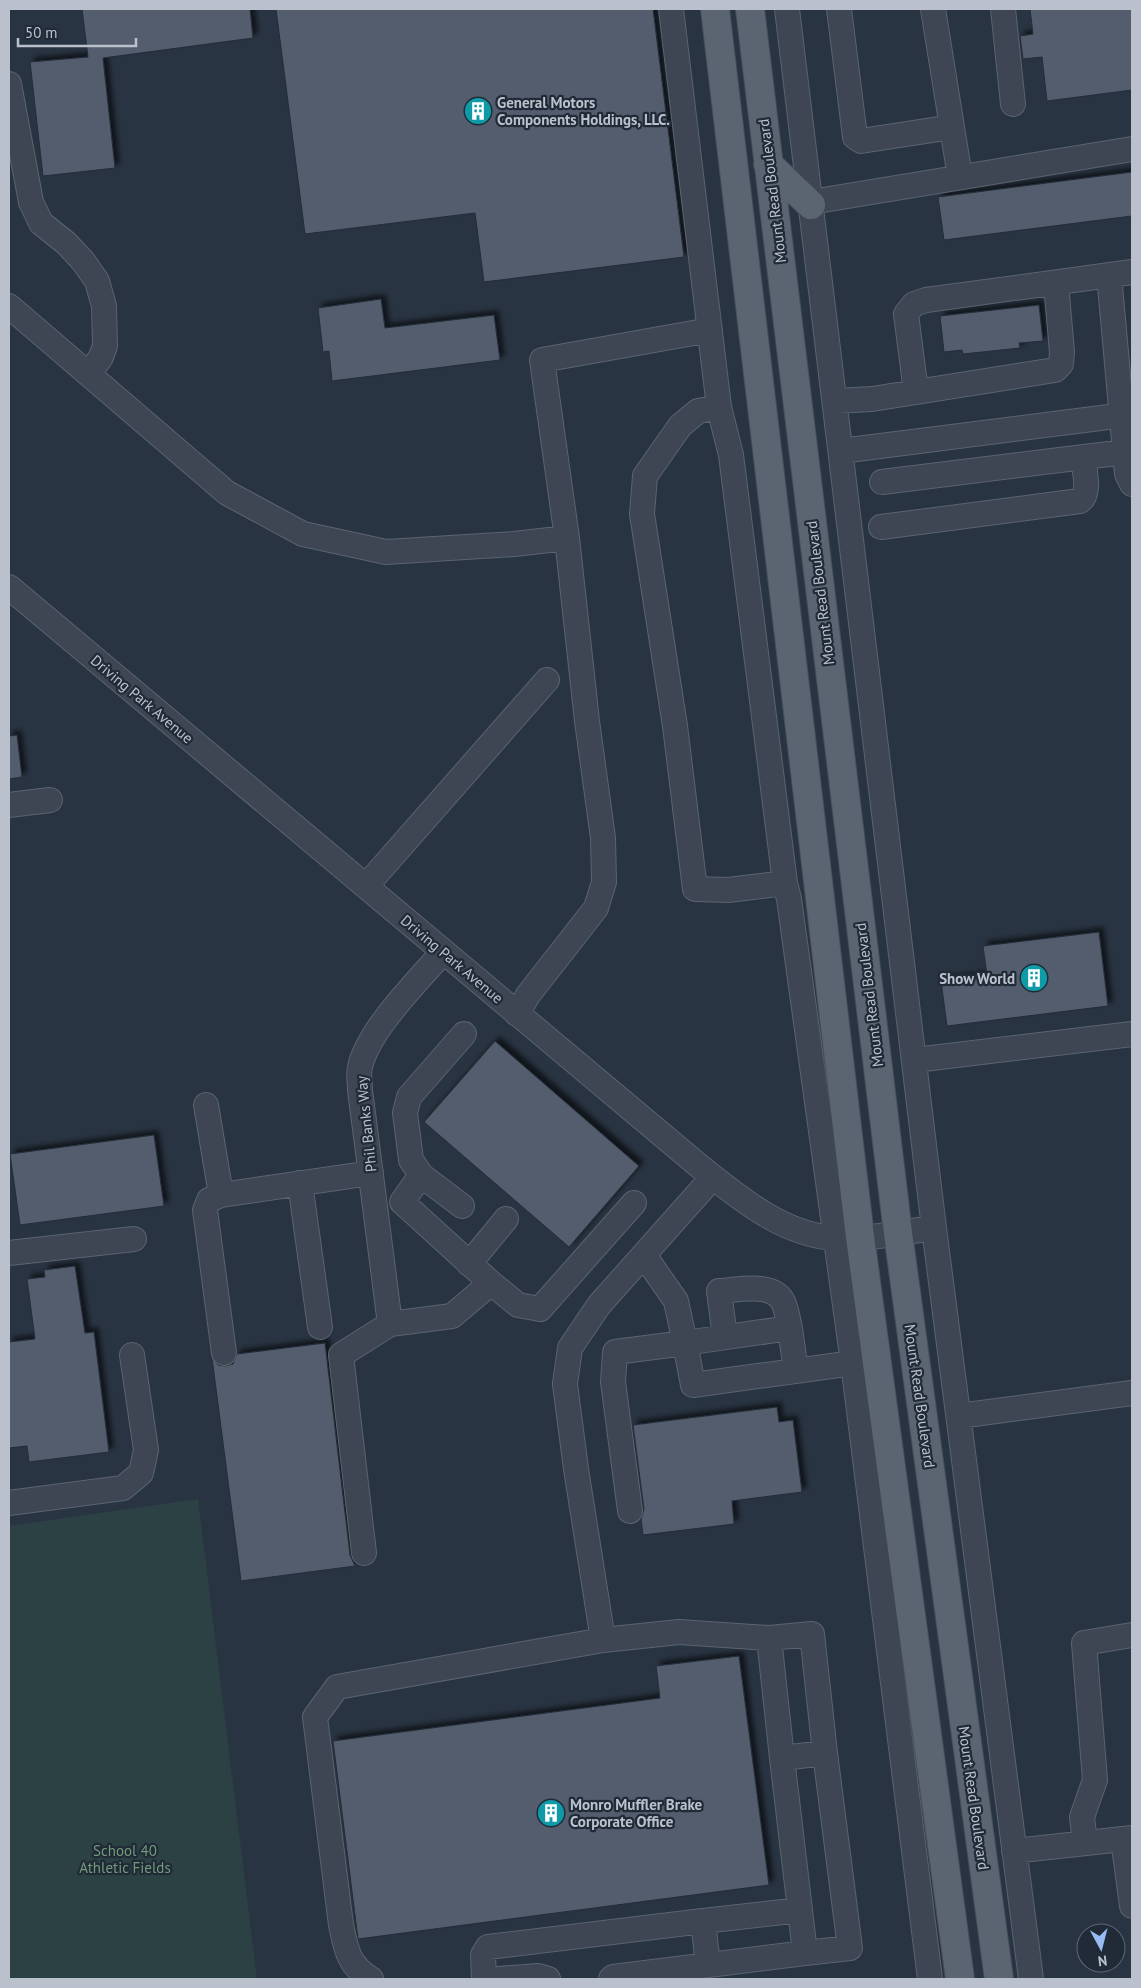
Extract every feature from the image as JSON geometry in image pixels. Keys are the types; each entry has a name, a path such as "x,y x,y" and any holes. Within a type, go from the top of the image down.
{"main road":[{"path":"715,9 847,1238 960,1979"},
{"name":"Mount Read Boulevard","path":"750,9 898,1233 999,1979"},
{"path":"768,164 811,204"}],"street":[{"path":"670,9 719,407 732,455 787,891 847,1238 852,1363 930,1979"},
{"path":"787,9 934,1228 1031,1979"},
{"path":"839,9 855,137 860,141 952,127"},
{"path":"933,9 960,177"},
{"path":"1003,9 1013,104"},
{"path":"9,84 21,153 35,209 41,223 78,255 98,281 104,306 105,346 101,357 89,374"},
{"path":"811,204 1132,149"},
{"path":"916,392 906,314 914,304 926,300 1132,272"},
{"path":"1109,275 1127,414 1125,452 1127,474 1132,484"},
{"path":"835,401 872,399 1055,370 1061,364 1062,352 1056,283"},
{"path":"9,306 227,493 303,534 386,552 514,544 567,538"},
{"path":"518,1014 528,995 596,908 604,882 603,838 567,538 542,360 710,330"},
{"path":"719,407 698,410 680,426 645,476 642,514 676,726 695,889 787,891"},
{"path":"841,451 1127,414"},
{"path":"882,482 1125,452"},
{"path":"882,527 1080,501 1084,498 1086,492 1084,457"},
{"name":"Driving Park Avenue","path":"9,587 713,1177 754,1207 801,1232 847,1238 934,1228"},
{"path":"366,886 547,680"},
{"path":"9,805 50,800"},
{"name":"Phil Banks Way","path":"390,1324 359,1069 365,1050 378,1029 443,952"},
{"path":"462,1206 421,1175 411,1160 405,1113 409,1097 464,1034"},
{"path":"914,1060 1132,1034"},
{"path":"206,1105 221,1195"},
{"path":"402,1202 421,1175"},
{"path":"603,1640 576,1469 566,1384 570,1348 600,1306 713,1177"},
{"path":"224,1353 205,1210 209,1200 221,1195 300,1183 372,1179 402,1202 469,1264 518,1305 540,1309 634,1202"},
{"path":"300,1183 320,1327"},
{"path":"469,1264 506,1219"},
{"path":"9,1253 134,1239"},
{"path":"644,1256 676,1301 693,1385 852,1363"},
{"path":"364,1553 341,1355 390,1324 452,1316 491,1283"},
{"path":"725,1337 719,1291 766,1288 777,1294 784,1303 790,1328 796,1371"},
{"path":"630,1511 613,1382 615,1352 790,1328"},
{"path":"9,1503 123,1488 141,1473 146,1450 132,1355"},
{"path":"959,1416 1132,1393"},
{"path":"371,1979 361,1974 347,1955 341,1925 315,1717 337,1688 603,1640 679,1632 769,1638 812,1634 850,1948 613,1977 612,1979"},
{"path":"1085,1843 1082,1818 1095,1780 1084,1643 1132,1635"},
{"path":"769,1638 805,1953"},
{"path":"782,1758 825,1753"},
{"path":"1014,1851 1128,1838 1132,1906"},
{"path":"484,1979 483,1955 488,1947 800,1910"},
{"path":"703,1920 708,1965"},
{"path":"498,1979 538,1976 548,1979"}],"green space":[{"name":"School 40 Athletic Fields","path":"198,1499 257,1979 9,1979 9,1526"}],"building":[{"path":"82,9 250,9 253,38 103,58 115,168 43,176 30,62 88,57"},
{"name":"General Motors Components Holdings, LLC.","path":"276,9 653,9 684,257 484,282 475,213 305,234"},
{"path":"1030,9 1132,9 1132,90 1047,101 1042,57 1023,59 1020,36 1033,34"},
{"path":"1132,172 1132,216 944,240 938,197"},
{"path":"381,299 385,328 494,315 500,360 332,381 329,351 323,352 318,308"},
{"path":"1039,305 1043,341 1019,343 1020,348 963,354 962,350 944,352 940,316"},
{"path":"17,735 22,777 9,779 9,736"},
{"name":"Show World","path":"1099,932 1108,1006 947,1026 941,981 987,975 983,946"},
{"path":"495,1041 639,1166 569,1247 424,1122"},
{"path":"154,1135 164,1206 20,1225 10,1154"},
{"path":"75,1266 85,1333 94,1332 109,1452 29,1462 27,1446 9,1448 9,1342 35,1339 27,1279 45,1277 44,1270"},
{"path":"325,1343 350,1555 355,1566 241,1581 212,1358 218,1365 226,1366 233,1364 237,1354"},
{"path":"777,1407 779,1422 793,1420 802,1492 732,1501 734,1524 643,1535 641,1519 644,1509 633,1425"},
{"name":"Monro Muffler Brake Corporate Office","path":"739,1656 769,1885 358,1939 333,1741 660,1698 656,1666"}],"place":[{"name":"General Motors Components Holdings, LLC.","path":"478,111"},
{"name":"Show World","path":"1034,978"},
{"name":"Monro Muffler Brake Corporate Office","path":"551,1813"}]}
